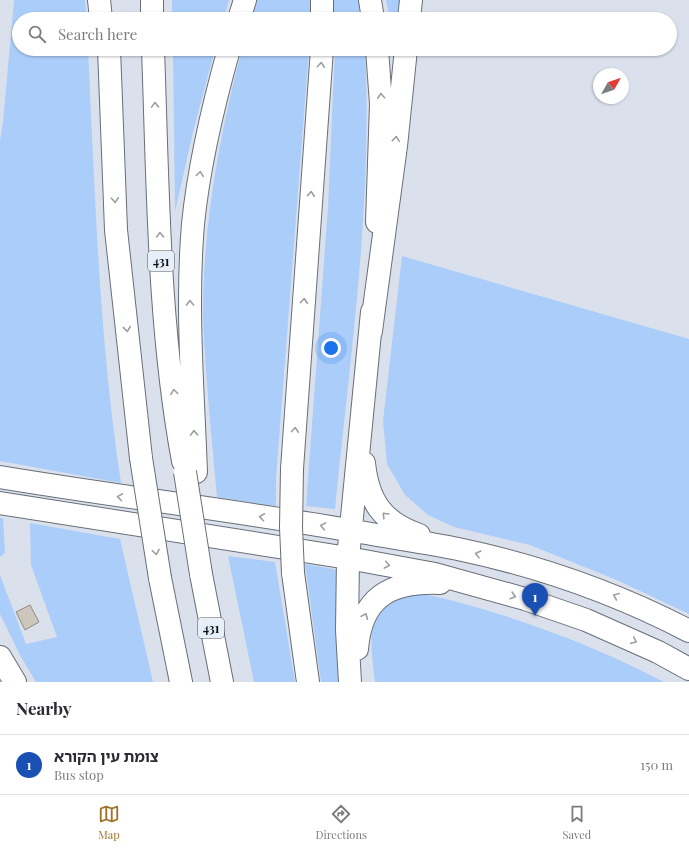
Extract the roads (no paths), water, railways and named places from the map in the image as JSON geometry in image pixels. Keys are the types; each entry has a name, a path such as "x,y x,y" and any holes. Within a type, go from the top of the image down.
{"main road":[{"path":"99,0 100,12"},
{"path":"108,0 108,12"},
{"path":"152,0 152,12"},
{"path":"241,12 245,0"},
{"path":"322,0 322,12"},
{"path":"370,0 372,12"},
{"path":"410,12 411,0"},
{"path":"105,56 114,171"},
{"path":"110,56 116,230 141,458 160,578 181,682"},
{"name":"431","path":"153,56 160,251 171,371 191,472 200,565 222,682"},
{"path":"191,472 190,301 193,223 210,120 227,56"},
{"path":"308,682 293,573 291,527 292,469 322,56"},
{"path":"371,331 380,158 381,104 378,56"},
{"path":"350,682 347,630 350,530 371,331 396,146 405,56"},
{"path":"361,436 365,477 369,491 376,505 385,517 412,533 458,549"},
{"path":"0,477 97,493 350,530 458,549 520,564 600,590 649,610 689,631"},
{"path":"0,503 348,558 435,574 472,584 586,620 658,652 689,669"},
{"path":"354,682 361,625 366,612 377,599 395,588 423,582 472,584"},
{"path":"0,657 14,682"}],"place":[{"name":"צומת עין הקורא","path":"535,616"}]}
